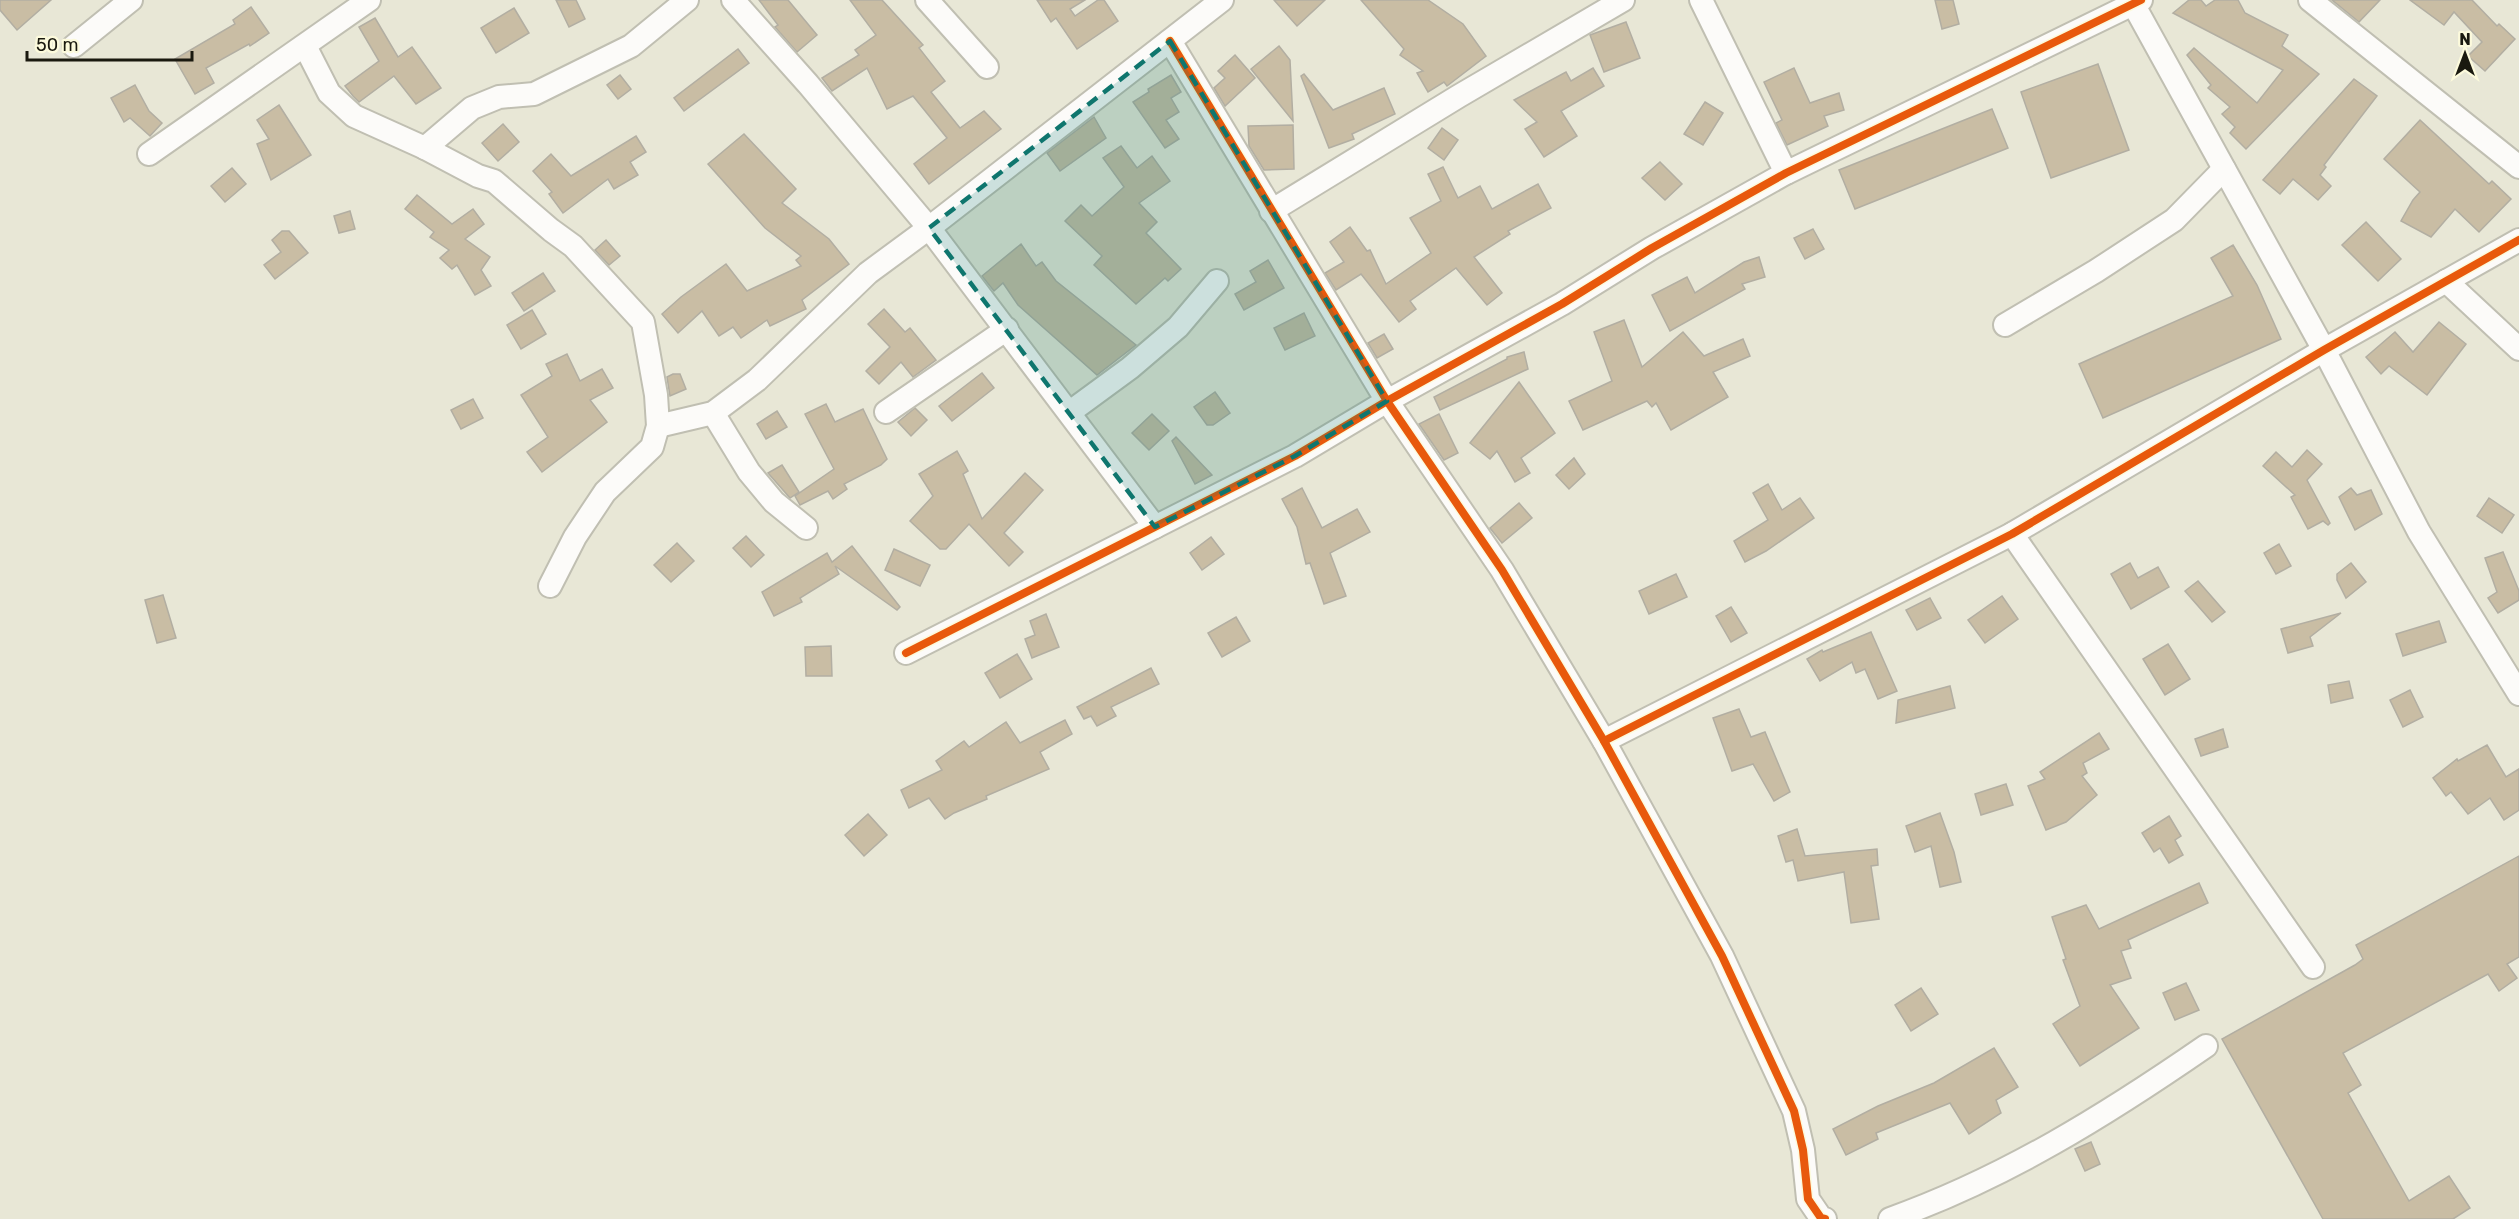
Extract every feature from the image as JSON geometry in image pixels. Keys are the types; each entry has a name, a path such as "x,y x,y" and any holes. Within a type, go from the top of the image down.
{"street":[{"path":"74,46 131,0"},
{"path":"149,154 369,0"},
{"path":"425,148 472,108 499,97 534,94 631,46 687,0"},
{"path":"733,0 808,84 929,228 1155,527"},
{"path":"927,0 987,67"},
{"path":"658,426 713,413 757,380 868,273 1222,0"},
{"path":"1271,211 1459,96 1623,0"},
{"path":"1701,0 1786,173"},
{"path":"2310,0 2519,167"},
{"path":"906,653 1295,456 1387,401 1562,304 1652,248 1786,173 2135,1 2420,532 2519,693"},
{"path":"1170,41 1387,401 1502,570 1604,741 1722,956 1794,1112 1803,1150 1808,1200 1821,1218 1825,1219"},
{"path":"305,46 329,93 354,116 425,148 478,176 494,181 551,231 573,246 643,322 656,395 658,426 652,447 605,492 575,537 550,586"},
{"path":"2005,325 2096,271 2174,220 2224,169"},
{"path":"1604,741 2012,534 2324,350 2519,240"},
{"path":"1070,412 1130,368 1178,327 1217,281"},
{"path":"2445,281 2519,349"},
{"path":"886,412 1007,329"},
{"path":"713,413 750,472 774,502 806,528"},
{"path":"2012,534 2313,967"},
{"path":"1890,1219 1925,1207 2033,1156 2120,1105 2206,1046"}],"highlighted area":[{"path":"1170,41 1387,401 1295,456 1155,527 929,228"}],"building":[{"path":"0,0 51,0 17,30 0,10"},
{"path":"556,0 576,0 585,19 569,27"},
{"path":"759,0 788,0 817,35 797,52 775,27 778,25"},
{"path":"850,0 882,0 923,45 919,48 945,81 931,92 960,128 984,111 1001,129 929,184 914,164 947,138 913,96 887,109 867,68 832,91 822,78 859,55 855,50 876,35"},
{"path":"1037,0 1085,0 1070,9 1075,16 1098,0 1104,0 1118,21 1077,49 1056,18 1051,22"},
{"path":"1274,0 1325,0 1297,26"},
{"path":"1361,0 1428,0 1463,24 1486,56 1447,86 1444,82 1428,92 1417,73 1423,71 1400,55 1404,49"},
{"path":"1935,0 1953,0 1959,24 1942,29"},
{"path":"2189,0 2201,0 2206,6 2215,0 2238,0 2245,13 2288,35 2282,46 2319,74 2246,149 2230,133 2235,127 2222,114 2230,107 2208,88 2211,85 2187,55 2194,48 2257,103 2283,70 2173,13"},
{"path":"2332,0 2380,0 2359,22"},
{"path":"2410,0 2472,0 2497,26 2499,24 2515,39 2485,71 2468,56 2482,42 2454,12 2444,25"},
{"path":"251,7 269,33 250,46 249,44 206,68 214,83 195,94 175,59 235,24 233,20"},
{"path":"514,8 529,33 496,53 481,28"},
{"path":"375,18 398,57 412,47 441,88 416,104 394,76 359,102 353,96 345,86 379,61 359,27"},
{"path":"1626,22 1640,58 1604,72 1590,35"},
{"path":"1279,46 1290,60 1293,121 1251,69"},
{"path":"738,49 749,63 684,111 674,98"},
{"path":"1235,55 1255,78 1225,106 1214,88 1225,78 1218,71"},
{"path":"2098,64 2129,150 2051,178 2021,92"},
{"path":"1593,68 1604,86 1561,111 1577,136 1544,157 1525,129 1537,122 1514,100 1566,72 1571,81"},
{"path":"1794,68 1810,103 1839,93 1844,110 1824,116 1828,126 1787,145 1776,123 1782,120 1764,82"},
{"path":"1304,74 1333,110 1384,88 1395,114 1352,134 1354,139 1329,148 1301,76"},
{"path":"620,75 631,89 618,99 607,85"},
{"path":"1171,75 1181,92 1171,98 1179,112 1166,120 1179,139 1165,148 1133,102 1149,92 1148,89"},
{"path":"2354,79 2377,96 2324,165 2326,167 2320,175 2331,186 2318,200 2293,179 2280,194 2263,180"},
{"path":"135,85 149,111 162,123 150,136 130,118 124,122 111,98"},
{"path":"1705,102 1723,113 1703,145 1684,134"},
{"path":"279,105 311,155 271,180 257,144 269,139 257,120"},
{"path":"1992,109 2008,148 1855,209 1839,170"},
{"path":"1094,117 1106,138 1060,171 1047,153"},
{"path":"2420,120 2489,184 2492,181 2511,199 2479,232 2455,209 2431,237 2401,221 2420,192 2384,159"},
{"path":"503,124 519,142 498,161 482,143"},
{"path":"1293,125 1294,169 1264,170 1249,146 1248,126"},
{"path":"1442,128 1458,140 1444,160 1428,148"},
{"path":"744,134 796,189 782,203 829,239 849,264 802,300 806,309 770,326 767,320 741,338 733,327 719,336 702,311 678,333 662,314 726,264 747,291 801,266 796,260 801,256 765,228 708,164"},
{"path":"636,136 646,152 630,162 638,175 614,189 608,179 563,213 549,194 552,192 533,171 551,154 571,176"},
{"path":"1121,146 1137,168 1152,156 1170,181 1139,203 1157,222 1146,233 1181,269 1168,281 1165,278 1136,304 1094,265 1102,256 1065,221 1081,205 1092,216 1124,187 1103,158"},
{"path":"1660,162 1682,184 1665,200 1642,178"},
{"path":"1443,167 1458,198 1480,186 1492,209 1538,184 1551,208 1508,231 1510,234 1474,257 1502,293 1487,305 1456,268 1410,301 1416,309 1399,322 1361,274 1336,290 1325,273 1344,262 1330,242 1350,227 1367,251 1370,250 1386,284 1431,253 1410,218 1441,201 1428,174"},
{"path":"232,168 246,184 225,202 211,186"},
{"path":"417,195 452,224 473,209 484,224 465,239 490,257 481,270 491,286 475,295 457,265 452,269 440,258 449,250 430,237 434,232 405,209"},
{"path":"350,211 355,229 339,233 334,216"},
{"path":"2366,222 2401,259 2378,281 2342,245"},
{"path":"1813,229 1824,249 1805,259 1794,238"},
{"path":"282,231 289,231 308,253 275,279 264,265 281,252 272,240"},
{"path":"606,240 620,256 609,265 595,250"},
{"path":"1021,244 1036,266 1042,262 1056,281 1136,345 1097,375 1018,305 1003,283 994,291 982,276"},
{"path":"2233,245 2257,285 2281,339 2103,418 2079,364 2233,296 2211,258"},
{"path":"1759,257 1765,277 1742,284 1745,289 1670,331 1652,295 1687,277 1695,293 1744,262"},
{"path":"1268,260 1284,288 1244,310 1235,294 1256,282 1250,271"},
{"path":"543,273 555,291 524,311 512,293"},
{"path":"884,309 905,332 910,328 936,360 913,377 901,362 879,384 866,371 890,347 868,324"},
{"path":"532,310 546,334 521,349 507,325"},
{"path":"1304,313 1315,336 1285,350 1274,328"},
{"path":"1624,320 1642,367 1683,332 1704,356 1743,339 1750,356 1713,372 1728,397 1671,430 1656,403 1652,407 1647,401 1583,430 1569,401 1612,381 1594,332"},
{"path":"2439,322 2466,344 2427,395 2389,366 2381,374 2366,357 2395,332 2413,352"},
{"path":"1384,334 1393,349 1377,358 1368,343"},
{"path":"1524,352 1528,369 1440,410 1434,397 1507,357"},
{"path":"567,354 580,381 602,369 613,388 590,400 607,422 542,472 527,452 548,437 521,395 552,376 546,364"},
{"path":"982,373 994,388 952,421 939,406"},
{"path":"680,374 686,389 670,396 667,377"},
{"path":"1519,382 1555,433 1521,458 1530,473 1515,482 1497,451 1490,459 1470,443"},
{"path":"1215,392 1230,413 1213,425 1207,425 1194,407"},
{"path":"473,399 483,418 461,429 451,410"},
{"path":"826,404 835,422 863,409 887,459 881,465 844,484 847,489 833,499 828,491 800,505 795,496 834,469 805,414"},
{"path":"915,408 927,420 911,436 898,422"},
{"path":"777,411 787,427 766,439 757,424"},
{"path":"1152,414 1169,431 1149,450 1132,433"},
{"path":"1439,414 1458,453 1444,460 1419,424"},
{"path":"1176,437 1212,475 1195,484 1172,441"},
{"path":"2307,450 2322,464 2307,480 2330,523 2328,525 2323,521 2308,529 2291,497 2295,495 2263,466 2276,452 2292,467"},
{"path":"957,451 968,471 963,474 982,519 1025,473 1043,490 1004,533 1023,552 1009,566 969,524 946,549 940,549 910,521 933,496 919,474"},
{"path":"1574,458 1585,474 1569,489 1556,475"},
{"path":"782,465 799,492 790,498 768,473"},
{"path":"1768,484 1782,510 1800,498 1814,518 1766,551 1745,562 1734,541 1768,520 1753,493"},
{"path":"1302,488 1322,528 1357,509 1370,532 1330,553 1346,596 1324,604 1310,563 1306,564 1297,527 1282,499"},
{"path":"2351,488 2357,495 2371,490 2382,514 2355,530 2339,497"},
{"path":"2489,498 2514,515 2502,533 2477,516"},
{"path":"1519,503 1532,518 1502,543 1490,528"},
{"path":"746,536 764,555 751,567 733,548"},
{"path":"1211,537 1224,554 1202,570 1190,553"},
{"path":"677,543 694,561 671,582 654,565"},
{"path":"2279,544 2291,566 2276,574 2264,553"},
{"path":"852,546 900,607 897,610 835,566 839,574 800,598 802,602 774,616 762,592 827,553 832,562"},
{"path":"894,549 930,565 920,586 885,570"},
{"path":"2503,552 2519,591 2519,600 2498,613 2488,598 2497,592 2485,558"},
{"path":"2130,563 2138,578 2158,567 2169,587 2131,609 2111,574"},
{"path":"2351,563 2366,582 2346,598 2337,580 2337,574"},
{"path":"1676,574 1687,597 1649,614 1639,591"},
{"path":"2198,581 2225,612 2212,622 2185,591"},
{"path":"163,595 176,638 157,643 145,600"},
{"path":"2002,596 2018,619 1985,643 1968,620"},
{"path":"1930,598 1941,618 1917,630 1906,610"},
{"path":"1731,607 1747,633 1731,642 1716,616"},
{"path":"2341,613 2310,637 2313,646 2288,653 2281,629"},
{"path":"1046,614 1059,647 1032,658 1025,639 1035,635 1030,621"},
{"path":"1236,617 1250,641 1222,657 1208,633"},
{"path":"2439,621 2446,642 2403,656 2396,634"},
{"path":"1871,632 1897,691 1878,699 1865,669 1856,673 1852,662 1820,681 1807,659 1822,650 1823,652"},
{"path":"2168,644 2190,679 2165,695 2143,659"},
{"path":"831,646 832,676 806,676 805,647"},
{"path":"1017,654 1032,679 1000,698 985,673"},
{"path":"1151,668 1159,684 1111,707 1116,716 1097,726 1091,716 1084,719 1077,707"},
{"path":"2349,681 2353,698 2331,703 2328,685"},
{"path":"1950,686 1955,708 1896,723 1898,700"},
{"path":"2410,690 2423,717 2403,727 2390,700"},
{"path":"1739,709 1751,737 1765,732 1790,792 1774,801 1753,764 1732,771 1713,718"},
{"path":"1065,720 1072,734 1040,752 1049,769 986,796 987,799 945,819 929,798 909,808 901,790 942,770 936,761 964,741 969,747 1006,722 1020,743"},
{"path":"2223,729 2228,747 2201,756 2195,739"},
{"path":"2099,733 2109,749 2083,763 2087,773 2082,776 2097,795 2066,822 2046,830 2028,786 2045,779 2040,772"},
{"path":"2487,745 2506,777 2519,769 2519,810 2504,820 2490,798 2468,814 2451,792 2446,796 2433,778 2457,759 2458,761"},
{"path":"2006,784 2013,805 1981,815 1975,794"},
{"path":"1940,813 1954,852 1961,882 1940,887 1931,846 1915,852 1906,826"},
{"path":"868,814 887,835 864,856 845,835"},
{"path":"2169,816 2181,836 2175,840 2183,855 2169,863 2160,848 2154,852 2142,833"},
{"path":"1797,829 1805,856 1877,849 1878,865 1871,866 1879,919 1851,923 1844,872 1798,881 1793,860 1786,862 1778,836"},
{"path":"2519,856 2519,957 2507,964 2517,978 2499,991 2488,974 2343,1053 2361,1085 2348,1093 2409,1201 2449,1176 2470,1208 2453,1219 2323,1219 2222,1039 2355,965 2363,959 2356,945"},
{"path":"2199,883 2208,903 2128,940 2131,948 2121,951 2131,978 2110,985 2139,1028 2080,1066 2053,1024 2080,1006 2063,960 2066,959 2052,917 2086,905 2099,929"},
{"path":"2186,983 2199,1010 2175,1020 2163,993"},
{"path":"1921,988 1938,1014 1911,1031 1895,1005"},
{"path":"1994,1048 2018,1087 1996,1100 2001,1113 1969,1134 1950,1103 1876,1133 1878,1139 1846,1155 1833,1129 1878,1106 1934,1083"},
{"path":"2091,1142 2100,1164 2085,1171 2075,1149"}],"cycle path":[{"path":"906,653 1295,456 1387,401 1562,304 1652,248 1786,173 2141,0"},
{"path":"1170,41 1387,401 1502,570 1604,741 1722,956 1794,1111 1803,1150 1808,1199 1821,1218 1825,1219"},
{"path":"1604,741 2012,534 2324,350 2519,240"}]}
